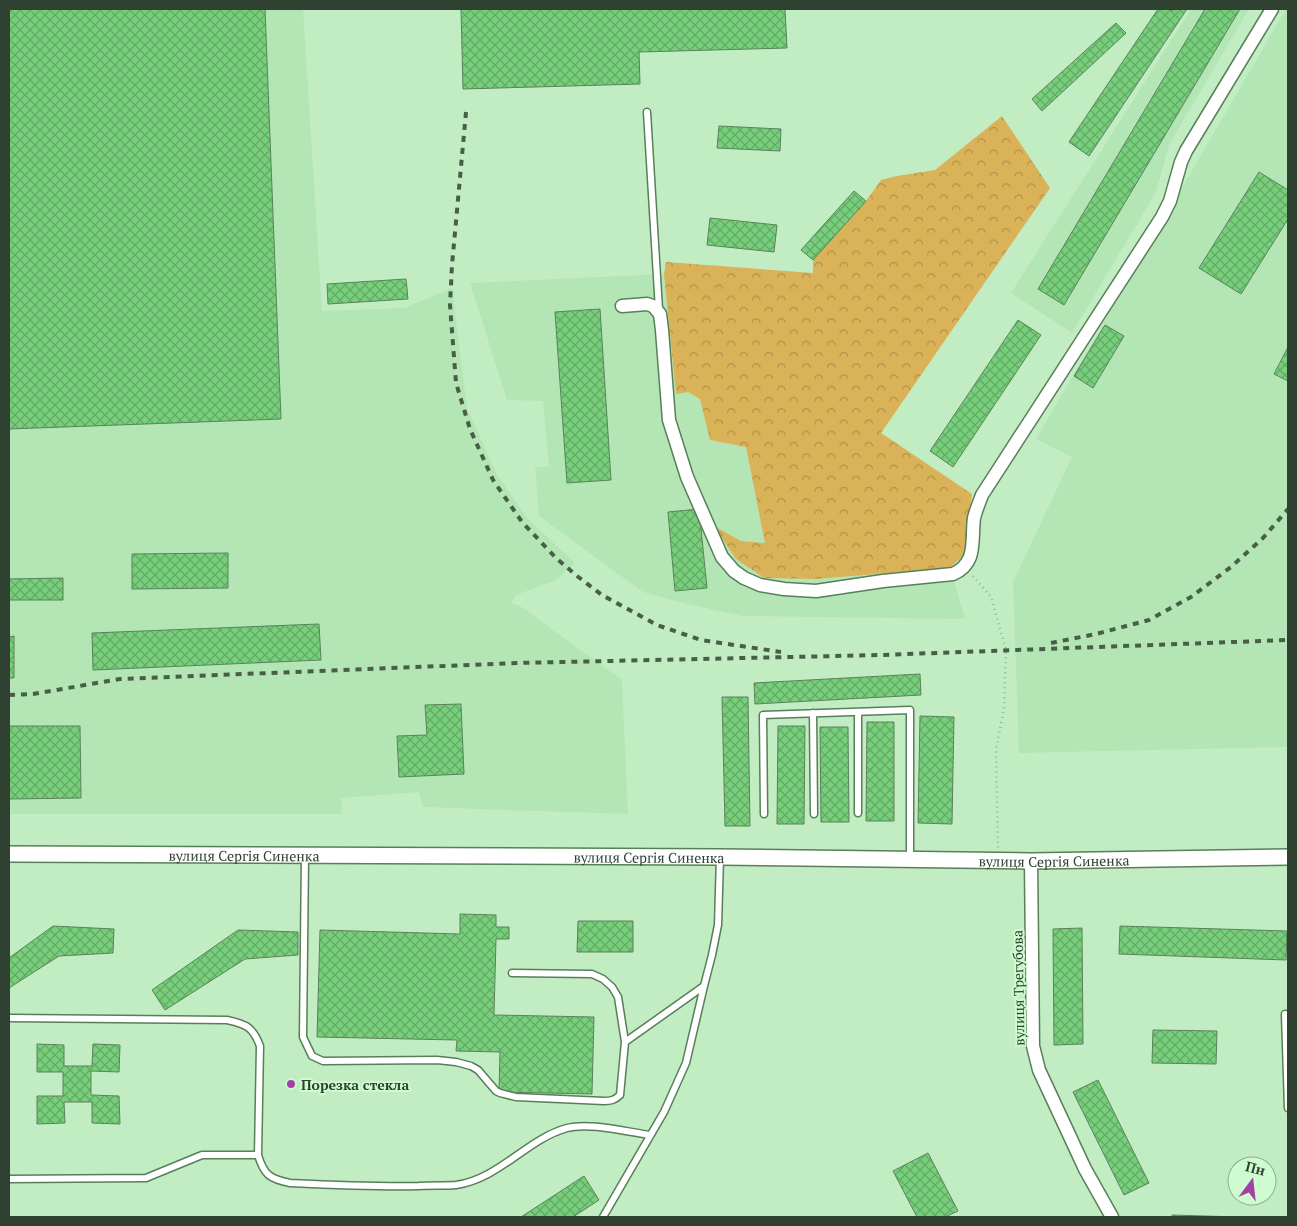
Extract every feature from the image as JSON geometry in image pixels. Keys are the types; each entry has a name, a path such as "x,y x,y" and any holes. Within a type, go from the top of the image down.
{"street":[{"path":"622,306 647,304 653,306 660,314 669,420 687,477 722,557 734,571 760,585 816,591 883,581 953,574 965,567 970,559 974,519 982,495 1158,224 1170,201 1186,151 1272,9"},
{"name":"вулиця Сергія Синенка","path":"9,854 720,856 1031,861 1288,857"},
{"name":"вулиця Трегубова","path":"1031,861 1033,1046 1039,1070 1086,1169 1112,1217"}],"lane":[{"path":"647,112 660,314"},
{"path":"764,814 763,715 910,710 910,859"},
{"path":"858,712 858,813"},
{"path":"813,713 814,814"},
{"path":"305,855 303,1037 312,1056 323,1061 437,1060 456,1062 478,1070 496,1091 516,1097 604,1101 620,1095 625,1042 618,997 612,987 603,979 592,974 512,973"},
{"path":"602,1217 664,1112 686,1063 718,925 720,856"},
{"path":"625,1042 704,986"},
{"path":"1285,1014 1288,1108"},
{"path":"9,1018 227,1020 239,1022 249,1028 256,1035 260,1046 258,1155 261,1166 268,1176 278,1181 290,1183 401,1186 456,1185 472,1181 487,1174 551,1134 569,1128 592,1127 650,1135"},
{"path":"9,1179 146,1178 202,1155 258,1155"}],"path":[{"path":"965,567 991,597 1006,650 1004,708 996,750 998,860"}],"shaded area":[{"path":"9,9 303,9 322,311 405,308 452,288 467,408 496,473 527,518 575,563 556,580 516,595 511,603 520,606 622,680 628,814 423,807 419,792 341,798 342,814 9,814"},
{"path":"1191,9 1249,9 1169,145 1156,192 1072,333 1011,293"},
{"path":"1286,9 1288,9 1288,747 1019,753 1013,582 1072,457 1036,439"},
{"path":"664,274 676,393 688,392 700,399 710,440 746,447 765,543 741,541 736,559 950,568 965,619 742,616 683,603 643,592 539,516 535,467 549,467 543,401 507,400 470,283"}],"green space":[{"path":"1002,116 1050,188 881,433 972,494 964,555 950,568 816,579 764,578 736,559 714,526 741,541 765,543 746,447 710,440 700,399 688,392 676,394 664,274 666,262 813,273 813,260 866,201 881,180 935,170"}],"building":[{"path":"9,9 265,9 281,419 9,429"},
{"path":"461,9 785,9 787,48 639,52 640,84 463,89"},
{"path":"1158,9 1169,9 1172,11 1173,9 1187,9 1089,156 1069,142"},
{"path":"1205,9 1240,9 1064,305 1038,289"},
{"path":"1116,23 1126,33 1042,111 1032,99"},
{"path":"719,126 781,129 780,151 717,148"},
{"path":"1259,172 1288,190 1288,219 1241,294 1199,268"},
{"path":"854,191 866,201 813,260 801,250"},
{"path":"710,218 777,225 774,252 707,245"},
{"path":"406,279 408,299 328,304 327,284"},
{"path":"600,309 611,480 567,483 555,312"},
{"path":"1018,320 1041,335 953,467 930,451"},
{"path":"1105,325 1124,336 1093,388 1074,376"},
{"path":"1288,347 1288,381 1274,374"},
{"path":"699,509 707,588 675,591 668,512"},
{"path":"228,553 228,588 132,589 132,554"},
{"path":"63,578 63,600 9,600 9,579"},
{"path":"319,624 321,660 93,670 92,633"},
{"path":"14,636 14,678 9,678 9,637"},
{"path":"920,674 921,695 755,704 754,683"},
{"path":"722,697 748,697 750,826 725,826"},
{"path":"461,704 464,774 399,777 397,736 427,735 425,705"},
{"path":"920,716 954,717 952,824 918,823"},
{"path":"867,722 894,722 894,821 866,821"},
{"path":"9,726 80,726 81,798 9,799"},
{"path":"778,726 805,726 804,824 777,824"},
{"path":"820,727 848,727 849,822 821,822"},
{"path":"460,914 496,915 496,927 509,927 509,939 496,939 494,1015 594,1017 592,1094 499,1092 500,1052 456,1051 457,1040 317,1037 320,930 460,934"},
{"path":"578,921 633,921 633,952 577,952"},
{"path":"53,926 114,929 113,953 59,956 9,988 9,958"},
{"path":"1120,926 1287,931 1286,960 1119,954"},
{"path":"1082,928 1083,1044 1054,1045 1053,929"},
{"path":"238,930 298,932 298,955 245,959 165,1010 152,990"},
{"path":"1153,1030 1217,1031 1216,1064 1152,1063"},
{"path":"37,1044 64,1045 64,1066 92,1066 93,1044 120,1045 119,1072 91,1071 91,1095 119,1096 120,1124 92,1123 92,1102 64,1102 65,1123 37,1124 37,1096 63,1096 63,1072 37,1072"},
{"path":"1098,1080 1149,1183 1124,1195 1073,1092"},
{"path":"928,1153 958,1211 945,1217 917,1217 893,1171"},
{"path":"584,1176 599,1200 573,1217 521,1217"},
{"path":"1172,1215 1239,1217 1172,1217"}],"railway":[{"path":"466,112 450,305 456,383 470,429 493,480 522,522 556,558 602,595 657,625 701,640 781,652"},
{"path":"1051,643 1096,634 1149,620 1191,597 1231,567 1263,538 1288,509"},
{"path":"9,695 33,694 120,679 517,663 881,655 1288,640"}],"place":[{"name":"Порезка стекла","path":"291,1084"}]}
